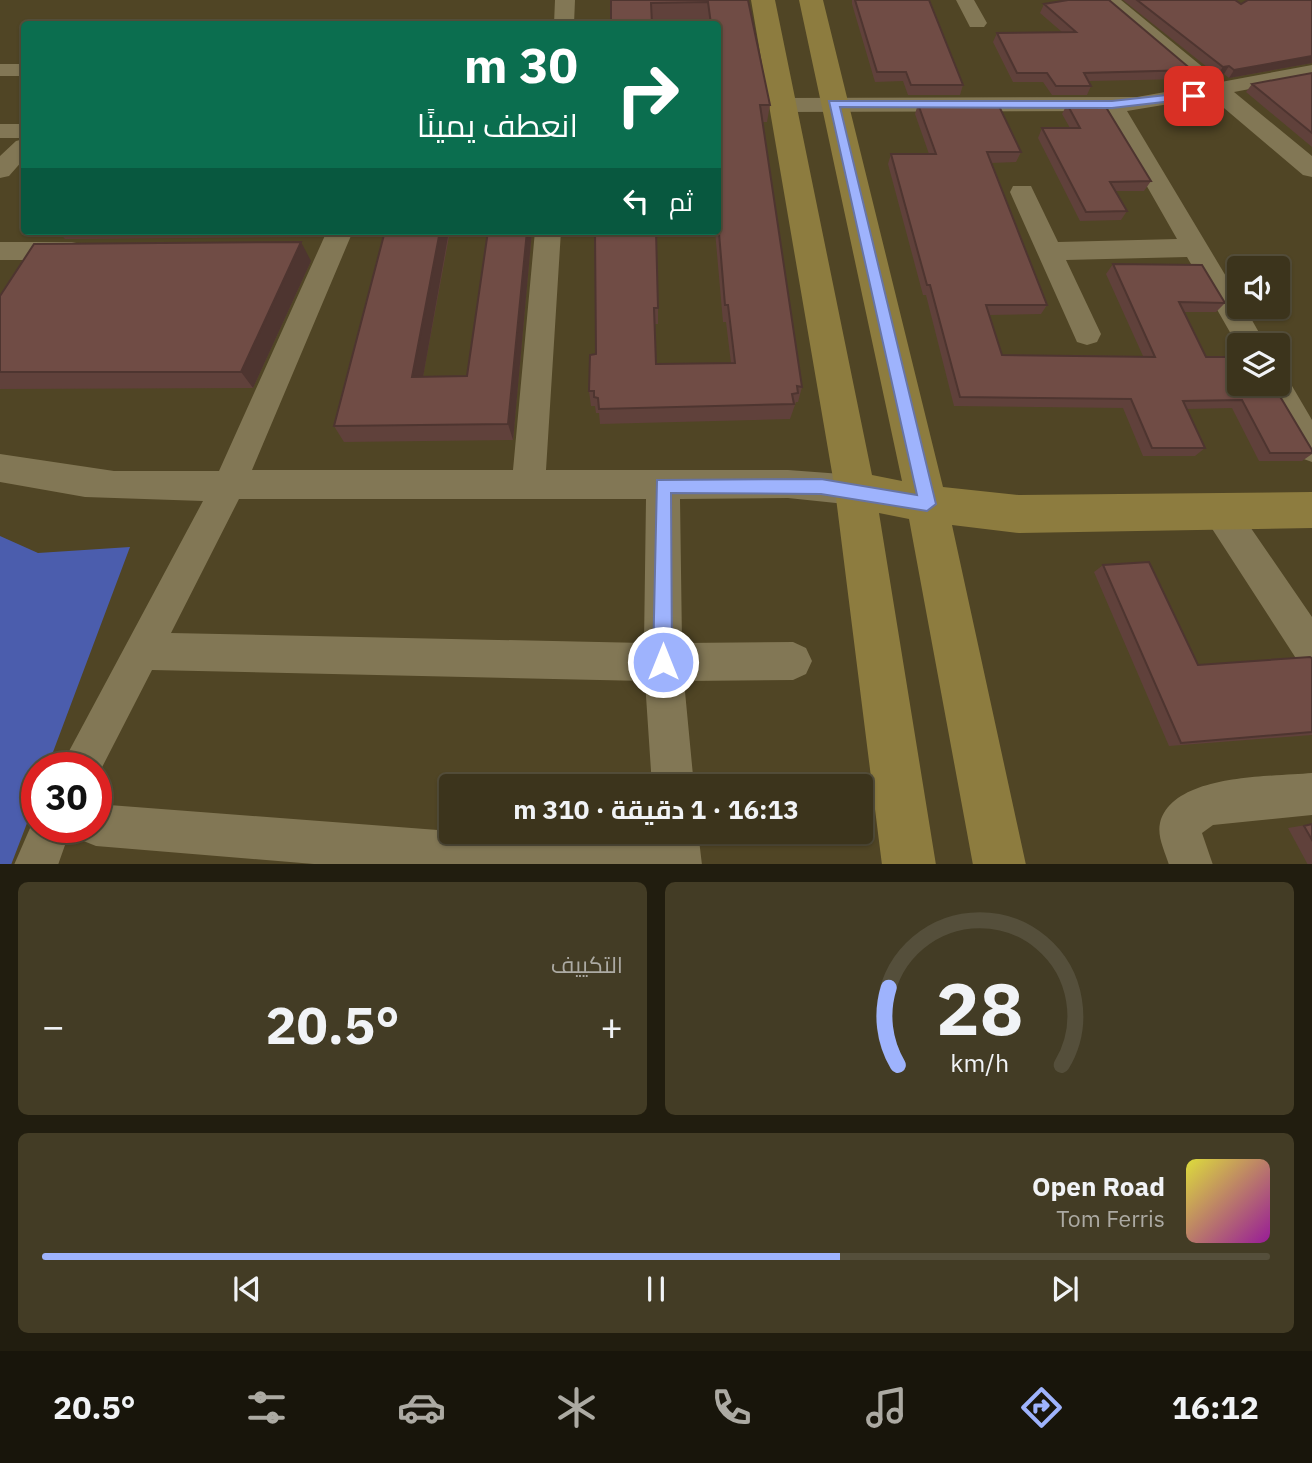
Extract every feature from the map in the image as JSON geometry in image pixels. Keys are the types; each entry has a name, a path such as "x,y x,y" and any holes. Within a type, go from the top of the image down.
{"street":[{"path":"564,21 565,0"},
{"path":"763,0 855,490 909,864"},
{"path":"811,0 927,504 1000,864"},
{"path":"964,0 977,23"},
{"path":"1109,0 1312,169"},
{"path":"0,70 21,70"},
{"path":"782,105 1112,105 1171,100 1312,71"},
{"path":"1112,105 1245,333"},
{"path":"0,131 21,131"},
{"path":"0,170 21,149"},
{"path":"1023,192 1087,334"},
{"path":"528,486 548,235"},
{"path":"88,752 229,485 327,243"},
{"path":"1051,251 1196,248"},
{"path":"0,251 98,251"},
{"path":"1282,396 1312,448"},
{"path":"0,468 98,484 184,488 229,485 788,484 855,490 927,504 1019,514 1312,510"},
{"path":"663,485 663,662 672,774"},
{"path":"1221,513 1312,650"},
{"path":"142,651 663,662 793,661"},
{"path":"1191,864 1181,836 1181,824 1200,808 1210,804 1312,794"},
{"path":"112,826 580,863 680,864 678,844"},
{"path":"36,864 44,843"}],"shaded area":[{"path":"0,536 38,553 130,547 53,752 21,752 21,839 11,864 0,864"}],"building":[{"path":"611,0 748,0 770,105 760,105 802,387 797,386 798,393 792,394 794,404 599,409 598,398 594,397 594,391 589,391 590,355 596,354 595,235 656,235 656,364 735,363 728,305 725,305 719,235 721,21 711,21 708,2 651,3 652,21 611,21"},
{"path":"855,0 929,0 963,85 911,85 906,72 877,72"},
{"path":"1068,0 1109,0 1192,70 1084,73 1091,86 1056,86 1047,73 1017,73 997,33 1076,32 1044,4"},
{"path":"1137,0 1235,0 1241,4 1248,0 1312,0 1312,56 1234,70 1229,66 1223,67"},
{"path":"1312,73 1312,133 1252,84"},
{"path":"918,104 998,104 1021,152 987,152 1047,305 986,305 1002,355 1155,357 1113,264 1202,265 1225,303 1179,302 1206,357 1227,357 1227,396 1280,396 1312,453 1270,453 1242,400 1183,401 1205,448 1152,448 1131,399 960,397 891,154 936,154"},
{"path":"1067,104 1104,104 1151,181 1110,182 1127,211 1086,212 1042,128 1080,128"},
{"path":"384,235 439,235 412,377 467,376 487,235 527,235 508,424 334,426"},
{"path":"301,242 241,372 0,372 0,296 34,244"},
{"path":"1149,562 1198,665 1312,658 1312,732 1181,743 1103,565"},
{"path":"1312,824 1312,840 1304,826"}],"route":[{"path":"663,662 663,485 821,486 927,504 833,104 1112,105 1194,96"}]}
